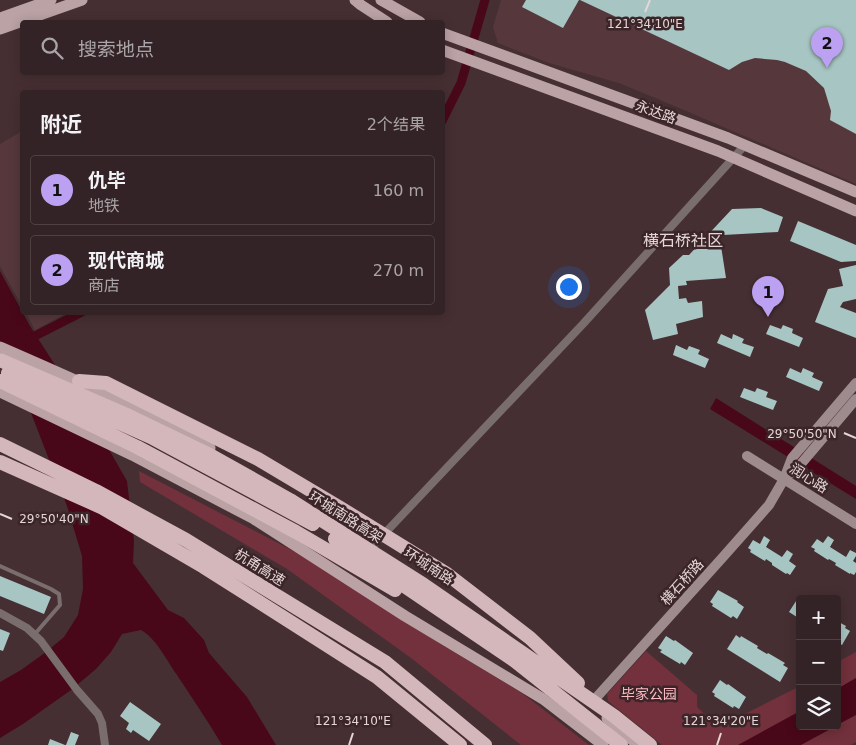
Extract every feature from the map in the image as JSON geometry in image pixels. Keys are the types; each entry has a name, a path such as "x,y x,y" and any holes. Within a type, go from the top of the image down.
{"highway":[{"name":"环城南路高架","path":"0,360 129,416 210,455 290,500 424,585 614,716 650,745"},
{"name":"环城南路高架","path":"0,370 151,437 315,525 514,661 621,745"},
{"path":"0,381 137,447 296,532 398,592 459,631 514,661"},
{"path":"80,381 106,383 258,459 447,574 530,638 614,716"},
{"name":"杭甬高速","path":"0,444 96,490 186,540 385,662 486,745"},
{"path":"0,462 101,508 204,567 377,677 460,745"}],"main road":[{"path":"0,18 52,0"},
{"path":"25,20 82,0"},
{"path":"354,0 385,20"},
{"path":"381,0 416,20"},
{"path":"0,29 20,22"},
{"name":"永达路","path":"447,35 745,145 856,192"},
{"name":"永达路","path":"445,51 718,152 856,212"},
{"name":"环城南路","path":"0,347 80,381 184,433 372,547 437,588 508,640 595,708 638,745"},
{"name":"横石桥路","path":"595,699 769,505 784,479 792,458 856,383"},
{"path":"0,392 132,455 254,519 413,621 543,699 603,745"},
{"name":"横石桥路","path":"784,479 800,465 856,399"},
{"name":"润心路","path":"748,456 856,524"}],"street":[{"path":"344,577 583,324 745,145"},
{"path":"0,613 27,628 37,638 98,714 102,723 105,745"}],"lane":[{"path":"0,566 59,594 60,605 37,638"}],"shaded area":[{"path":"501,0 856,0 856,184 619,83 549,63 498,43 493,27"},
{"path":"20,132 20,302 0,266 0,144"},
{"path":"0,271 20,308 20,315 24,315 127,481 134,541 133,563 168,610 184,618 204,640 209,653 247,697 276,745 222,745 161,650 152,638 141,630 122,634 111,652 96,669 71,690 0,738 0,682 21,670 64,637 78,615 83,589 82,556 67,506 26,400 0,363"},
{"path":"27,315 63,315 35,330"},
{"path":"716,398 856,486 856,499 710,409"},
{"path":"856,678 856,715 841,723 841,687"},
{"path":"796,713 796,730 829,730 801,745 738,745"}],"green space":[{"path":"139,471 305,557 444,646 522,693 589,745 521,745 411,658 287,569 140,482"},
{"name":"毕家公园","path":"646,651 697,695 697,707 719,727 796,688 796,730 841,730 841,660 856,652 856,742 851,745 662,745 608,701 607,694"}],"building":[{"path":"526,0 579,0 563,28 522,7"},
{"path":"580,0 856,0 856,134 830,120 831,111 824,88 806,71 785,62 755,58 742,62 729,70"},
{"path":"761,208 783,217 778,232 722,234 718,241 721,246 726,278 686,281 687,285 678,286 679,299 686,298 688,303 702,301 703,317 676,324 678,334 653,340 645,310 670,285 669,268 683,255 689,255 732,209"},
{"path":"798,221 856,245 856,261 841,262 790,241"},
{"path":"856,265 856,299 843,302 840,307 856,313 856,338 815,322 828,289 843,286 839,269"},
{"path":"770,325 781,329 783,325 793,329 792,333 803,338 799,347 766,334"},
{"path":"721,334 732,339 733,334 744,339 742,343 754,347 750,357 717,343"},
{"path":"676,345 687,350 689,346 700,350 698,354 709,359 705,368 673,355"},
{"path":"790,368 801,373 803,368 814,373 812,377 823,382 819,391 786,377"},
{"path":"744,388 755,392 757,388 768,392 766,397 777,401 773,410 740,397"},
{"path":"764,536 770,540 766,547 782,557 787,550 793,554 789,561 796,566 790,575 772,565 766,559 765,561 750,552 751,550 748,548 753,540 760,544"},
{"path":"828,536 834,540 830,547 846,557 850,550 856,553 853,561 856,563 854,575 835,565 836,563 828,560 811,547 817,539 823,543"},
{"path":"0,576 51,597 44,614 0,596"},
{"path":"718,590 738,601 744,607 737,619 733,616 731,618 712,606 713,604 710,602"},
{"path":"796,601 796,616 789,612"},
{"path":"841,623 850,631 841,644"},
{"path":"0,629 10,633 3,651 0,650"},
{"path":"736,635 740,638 741,636 758,646 757,648 785,663 783,665 788,668 780,682 727,649"},
{"path":"666,636 693,653 685,665 660,652 662,650 658,648"},
{"path":"720,680 746,697 739,709 734,706 733,708 714,696 715,694 712,692"},
{"path":"130,702 161,724 149,741 133,730 131,733 126,729 129,723 120,716"},
{"path":"71,732 79,735 75,745 66,745"},
{"path":"50,739 65,745 48,745"}],"waterway":[{"path":"445,115 461,83 485,0"},
{"path":"27,340 76,315"}],"place":[{"name":"现代商城","path":"827,68"},
{"name":"仇毕","path":"768,317"}],"district":[{"name":"横石桥社区","path":"683,240"}]}
